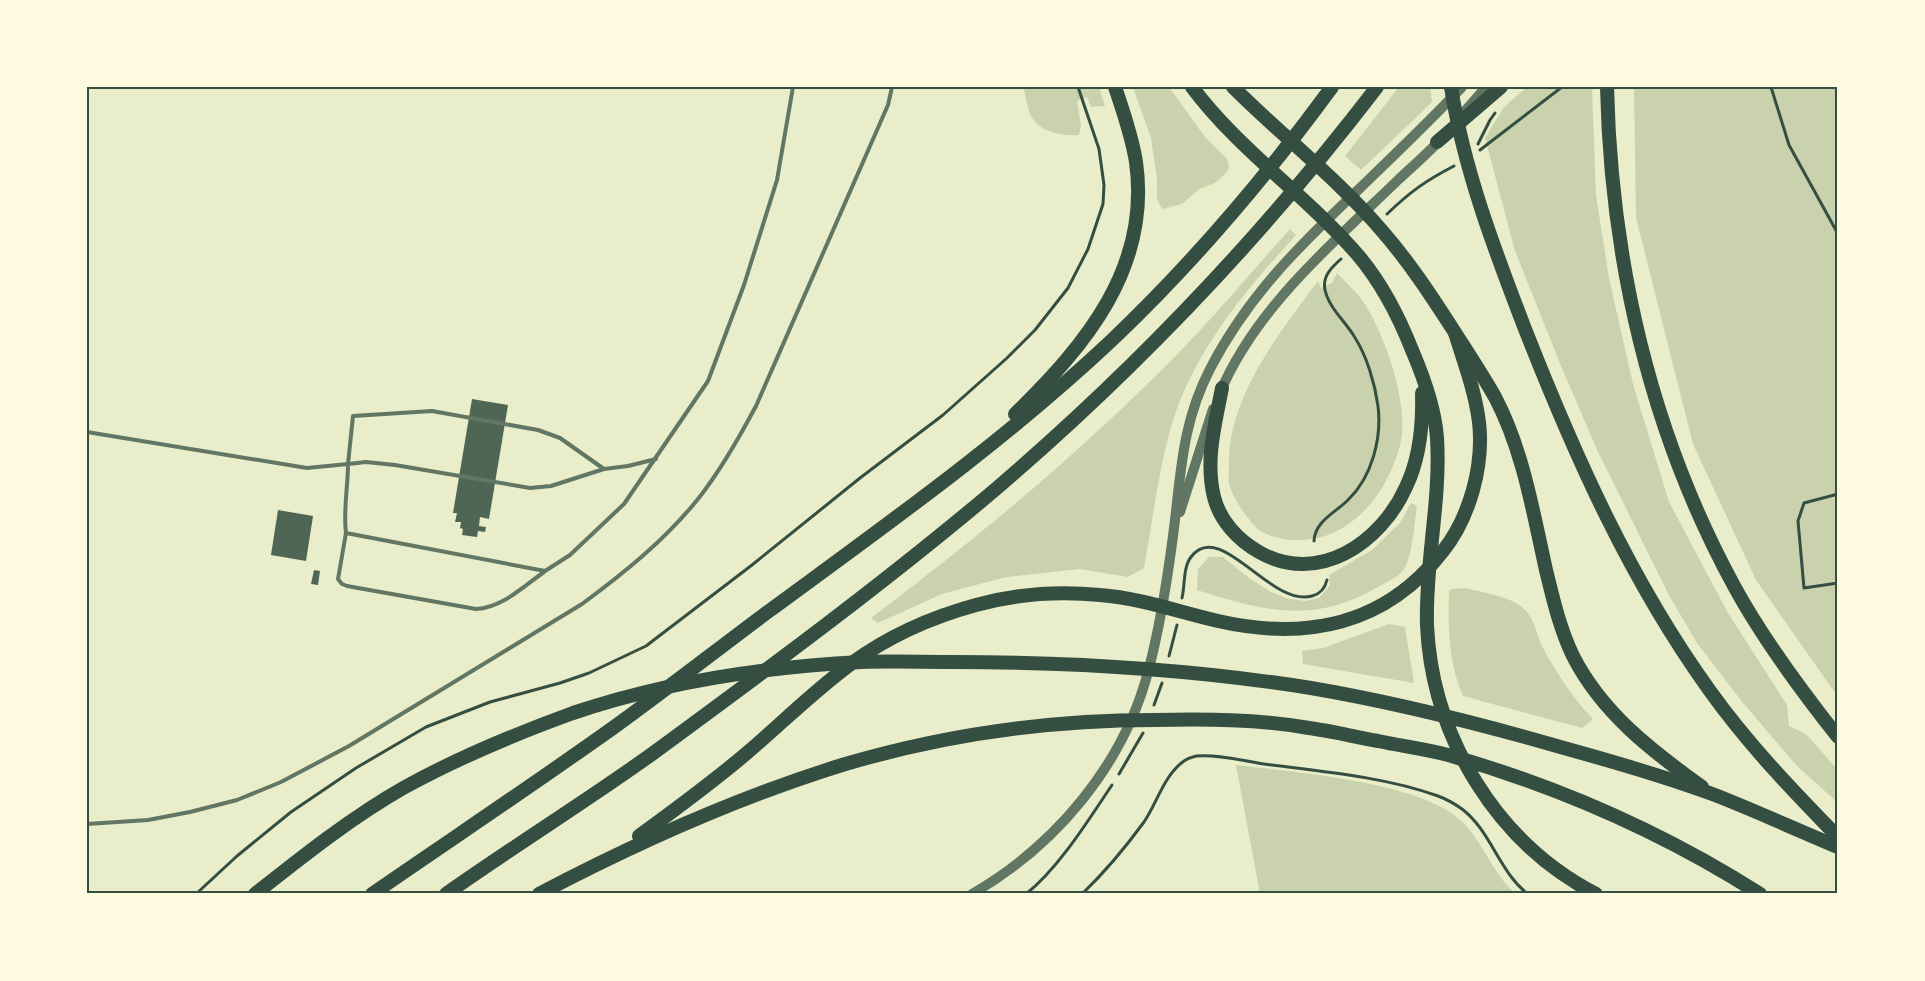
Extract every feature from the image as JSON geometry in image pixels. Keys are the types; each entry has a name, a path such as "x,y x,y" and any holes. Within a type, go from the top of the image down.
{"highway":[{"path":"967,462 1074,351 1111,298 1123,273 1135,229 1138,179 1130,136 1115,87"},
{"path":"1192,87 1222,123 1306,201 1359,256 1388,299 1403,328 1422,376 1435,427 1437,475 1427,625 1437,693 1450,731 1478,787 1513,831 1533,850 1564,875 1596,894"},
{"path":"1233,87 1270,124 1342,188 1384,232 1417,274 1476,363 1496,400 1510,433 1531,499 1554,602 1564,635 1574,656 1594,689 1619,719 1651,748 1711,794"},
{"path":"372,894 617,725 967,462 1081,368 1147,305 1199,250 1258,183 1332,87"},
{"path":"446,894 648,756 771,666 899,568 998,487 1130,366 1239,254 1331,147 1377,87"},
{"path":"1451,87 1461,138 1486,221 1550,393 1573,448 1623,550 1676,639 1739,729 1779,776 1838,837"},
{"path":"1437,142 1501,87"},
{"path":"1607,87 1608,146 1623,263 1636,327 1657,406 1701,520 1733,585 1799,687 1838,737"},
{"path":"609,857 706,787 854,662 902,633 954,612 986,603 1030,596 1100,594 1253,628 1279,630 1331,625 1368,613 1395,598 1424,574 1446,547 1466,510 1474,483 1479,455 1479,422 1470,381 1455,333"},
{"path":"1222,388 1213,433 1210,472 1218,510 1244,543 1274,560 1305,564 1329,560 1348,553 1374,532 1400,499 1410,477 1422,431 1422,376"},
{"path":"255,894 350,822 406,787 524,732 575,713 642,693 703,680 768,670 865,662 1042,662 1169,670 1312,688 1495,728 1607,760 1711,794 1838,847"},
{"path":"539,894 609,857 668,830 748,797 834,768 889,752 936,742 1027,727 1114,719 1195,719 1306,727 1445,754 1520,778 1602,811 1712,864 1760,894"}],"street":[{"path":"972,894 1007,872 1052,834 1078,805 1111,760 1128,727 1148,673 1161,616 1186,433 1198,396 1231,331 1281,266 1462,87"},
{"path":"1173,535 1212,412 1222,388 1254,334 1291,286 1437,142 1486,87"}],"lane":[{"path":"604,469 560,438 538,430 432,411 354,416 344,522 346,533 338,579 347,586 485,609 495,605 570,555 624,504 708,381 724,343 777,180 793,87"},
{"path":"87,824 148,820 190,812 237,800 281,782 349,746 582,604 618,578 647,552 678,523 699,498 736,443 756,405 888,105 892,87"},
{"path":"87,432 307,468 366,462 530,488 567,482 604,469 656,459"},
{"path":"346,533 545,571"}],"path":[{"path":"196,894 237,856 291,812 356,768 426,727 490,702 589,673 646,646 943,415 1007,357 1035,330 1068,288 1088,249 1103,204 1099,149 1078,87"},
{"path":"1771,87 1789,145 1838,234"},
{"path":"1474,154 1490,120 1500,107"},
{"path":"1838,494 1804,503 1798,521 1804,588 1838,583"},
{"path":"1185,587 1188,562 1191,557 1196,552 1211,548 1219,548 1231,554 1260,578 1295,596 1315,596 1327,580"},
{"path":"1082,894 1114,861 1145,820 1177,767 1195,756 1322,771 1403,786 1438,796 1453,803 1473,820 1482,830 1514,881 1528,894"},
{"path":"1026,894 1047,874 1070,844 1128,760"}],"green space":[{"path":"1023,87 1099,87 1105,106 1091,107 1087,97 1077,101 1081,125 1079,135 1059,134 1046,130 1035,122 1031,116"},
{"path":"1133,87 1169,87 1205,137 1227,159 1229,167 1227,172 1215,183 1199,189 1182,204 1162,209 1157,199 1157,179 1151,138"},
{"path":"1399,87 1430,87 1432,102 1361,170 1345,156"},
{"path":"1527,87 1592,87 1596,195 1609,278 1633,384 1669,502 1728,613 1787,705 1789,726 1806,734 1838,770 1838,803 1797,766 1743,703 1697,643 1670,597 1598,452 1515,251 1485,138 1504,107"},
{"path":"1634,87 1838,87 1838,697 1756,580 1693,444 1636,218"},
{"path":"1290,229 1296,235 1237,304 1203,354 1189,381 1168,438 1144,568 1128,577 1080,569 1006,577 942,594 878,623 871,618 996,520 1115,415 1190,341"},
{"path":"1337,273 1364,303 1386,348 1401,402 1402,433 1399,448 1382,488 1372,503 1352,521 1319,538 1288,540 1277,538 1259,530 1233,495 1229,484 1231,441 1246,392 1272,345 1318,281 1321,288 1332,283"},
{"path":"1411,503 1417,506 1411,547 1404,569 1392,579 1354,599 1310,610 1288,611 1244,604 1197,590 1198,569 1209,557 1223,557 1271,592 1289,599 1306,601 1319,598 1330,585 1329,575 1372,550 1400,523"},
{"path":"1466,588 1507,599 1524,609 1532,619 1543,648 1554,667 1572,694 1593,719 1582,728 1463,696 1452,657 1449,631 1449,591"},
{"path":"1389,624 1405,627 1414,683 1303,664 1302,651 1323,648"},
{"path":"1236,765 1352,780 1413,795 1438,805 1467,826 1507,886 1516,894 1260,894"}],"building":[{"path":"472,399 508,405 489,519 480,517 479,526 486,527 485,532 478,531 477,537 462,535 461,522 455,522 457,513 453,513"},
{"path":"278,510 313,516 306,561 271,555"},
{"path":"314,570 320,571 318,585 311,584"}]}
